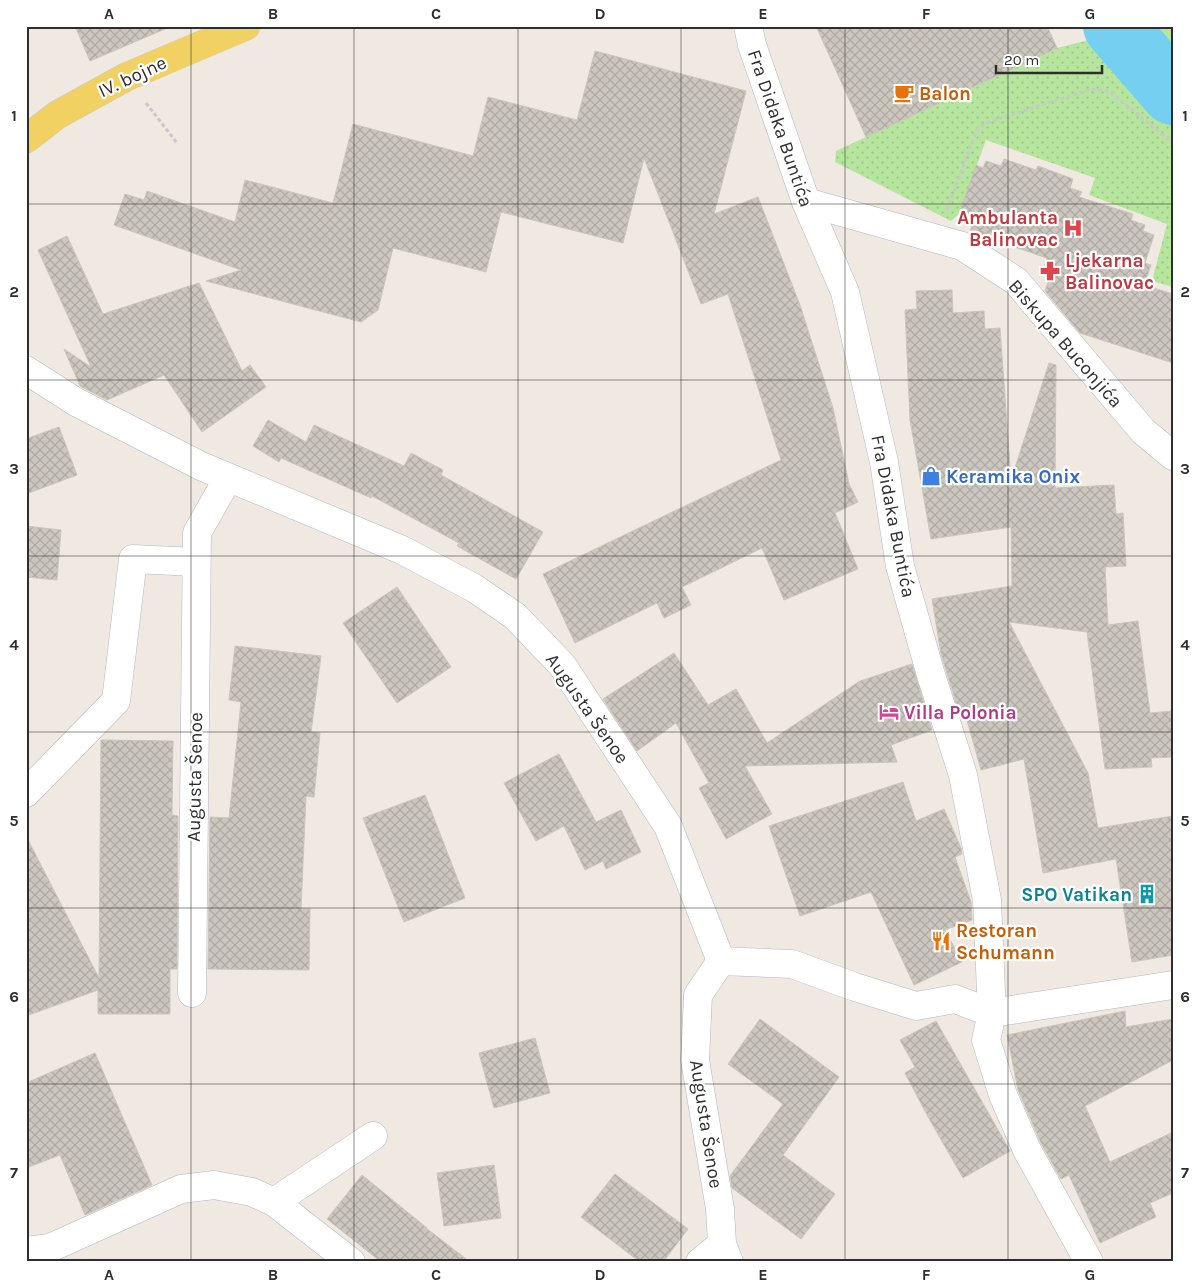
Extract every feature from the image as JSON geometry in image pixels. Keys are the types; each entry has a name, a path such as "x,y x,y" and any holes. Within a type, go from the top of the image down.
{"main road":[{"name":"IV. bojne","path":"26,139 57,115 126,77 246,26"}],"street":[{"name":"Fra Didaka Buntića","path":"748,26 752,45 806,202 845,292 884,462 900,566 931,675 963,775 987,900 992,1012 986,1040 1003,1094 1027,1150 1089,1262"},
{"name":"Biskupa Buconjića","path":"806,202 962,246 1016,281 1143,431 1173,456"},
{"name":"Augusta Šenoe","path":"26,370 76,402 228,478 402,550 474,588 515,616 562,665 668,826 721,961 698,995 695,1060 720,1209 725,1253"},
{"name":"Augusta Šenoe","path":"192,993 197,533 228,478"},
{"path":"26,794 116,700 133,559 196,562"},
{"path":"721,961 792,964 855,987 916,1006 955,999 992,1012 1173,984"},
{"path":"274,1202 373,1136"},
{"path":"43,1253 180,1189 214,1185 252,1192 274,1202 352,1262"},
{"path":"700,1262 725,1253"}],"path":[{"path":"126,77 177,142"},
{"path":"937,239 978,129 989,122 1091,89 1109,91 1173,143"}],"green space":[{"path":"1127,26 1173,26 1173,75 1170,76"},
{"path":"1101,37 1111,50 1173,109 1173,287 1152,281 1167,224 1089,195 1095,178 986,140 959,214 951,221 835,162 836,151 1057,48"}],"building":[{"path":"75,26 172,26 90,61"},
{"name":"Balon","path":"816,26 1047,26 1057,48 866,137"},
{"path":"595,51 746,91 714,214 758,197 800,305 833,408 849,484 858,502 835,513 858,569 784,600 762,548 682,587 691,605 664,618 657,603 575,643 543,574 781,460 728,294 701,304 644,158 623,243 501,212 486,272 393,248 378,310 361,322 206,281 241,270 114,225 125,194 144,200 147,191 235,222 245,180 333,203 353,124 473,156 488,97 577,120"},
{"path":"1004,159 1036,170 1038,166 1073,179 1070,188 1082,192 1079,197 1133,214 1131,220 1145,225 1143,231 1154,235 1145,263 1151,265 1144,285 1173,294 1173,363 1080,333 1045,291 1051,274 1043,271 1047,258 970,232 974,219 959,214 976,165 983,168 986,161 1001,166"},
{"path":"67,236 103,314 199,283 242,371 250,365 266,387 202,432 164,375 107,400 80,386 64,349 91,367 38,250"},
{"path":"952,290 953,313 984,311 985,329 1000,328 1011,480 1049,363 1056,365 1055,488 1114,485 1116,514 1123,513 1126,566 1105,567 1108,625 1138,621 1150,713 1173,711 1173,757 1151,758 1152,767 1105,769 1087,632 1009,622 1088,773 1098,828 1173,816 1173,955 1132,962 1116,859 1043,873 1024,759 981,770 966,717 961,719 941,654 932,599 1012,586 1011,527 931,539 910,420 905,310 917,309 916,291"},
{"path":"268,420 306,442 314,425 404,466 411,453 443,470 441,475 543,532 516,579 457,546 459,543 372,496 371,498 281,458 279,462 253,446"},
{"path":"59,427 77,475 26,494 26,439"},
{"path":"26,526 61,530 57,580 26,577"},
{"path":"397,587 451,667 397,703 343,623"},
{"path":"235,646 321,656 311,732 320,733 314,797 306,796 301,909 310,909 309,970 208,969 210,817 229,818 241,702 229,700"},
{"path":"674,653 708,705 736,689 767,743 860,681 912,664 932,730 891,745 897,762 745,766 772,814 726,839 699,788 709,783 676,723 637,751 603,699"},
{"path":"101,740 173,741 172,815 178,816 177,969 170,969 170,1014 98,1014 98,990 26,1016 26,836 99,978"},
{"path":"559,754 596,822 621,810 641,852 606,869 603,861 585,870 564,826 536,841 504,783"},
{"path":"903,782 916,821 944,809 961,848 962,854 955,857 971,902 972,920 945,930 962,962 914,985 871,892 800,916 769,826"},
{"path":"425,795 465,898 404,922 363,818"},
{"path":"1125,1011 1126,1027 1173,1019 1173,1060 1085,1106 1110,1162 1173,1132 1173,1193 1150,1203 1156,1217 1100,1243 1069,1175 1061,1179 1041,1143 1018,1090 1007,1035"},
{"path":"760,1019 839,1077 783,1155 835,1194 801,1239 732,1188 730,1176 783,1104 728,1064"},
{"path":"936,1021 1010,1151 963,1178 905,1073 915,1067 900,1040"},
{"path":"535,1038 550,1093 494,1108 479,1053"},
{"path":"95,1053 152,1185 85,1215 60,1155 26,1168 26,1083"},
{"path":"494,1165 501,1218 444,1226 437,1173"},
{"path":"615,1174 688,1229 663,1262 640,1262 581,1217"},
{"path":"362,1175 470,1262 381,1262 327,1219"}],"waterway":[{"path":"1115,26 1173,93"}],"place":[{"name":"Balon","path":"904,93"},
{"name":"Ambulanta Balinovac","path":"1073,228"},
{"name":"Ljekarna Balinovac","path":"1050,271"},
{"name":"Keramika Onix","path":"931,476"},
{"name":"Villa Polonia","path":"889,712"},
{"name":"SPO Vatikan","path":"1147,894"},
{"name":"Restoran Schumann","path":"941,941"}]}
